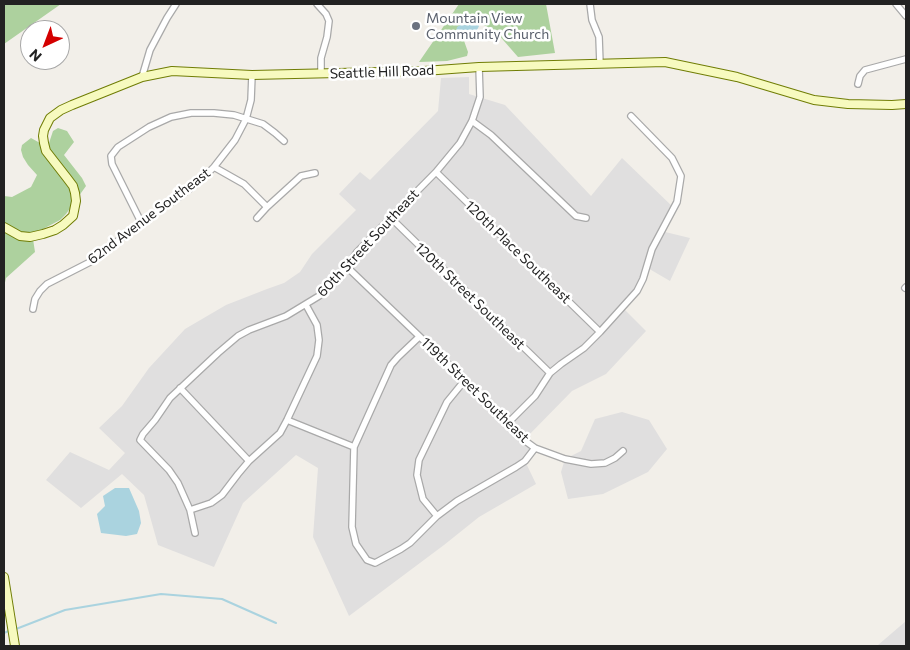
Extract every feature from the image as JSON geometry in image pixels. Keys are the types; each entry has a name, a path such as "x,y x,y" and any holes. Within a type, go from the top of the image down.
{"main road":[{"name":"Seattle Hill Road","path":"4,227 20,236 30,237 43,234 55,230 69,220 75,209 75,192 72,186 46,152 43,136 50,118 61,110 142,77 172,71 252,75 321,74 665,62 737,77 814,100 857,104 906,104"},
{"path":"4,577 15,646"}],"street":[{"path":"142,77 150,50 176,4"},
{"path":"317,4 326,14 329,21 321,58 321,74"},
{"path":"590,4 592,20 599,37 600,64"},
{"path":"896,4 906,16"},
{"path":"858,84 860,76 865,70 906,59"},
{"name":"60th Street Southeast","path":"190,510 169,470 140,440 143,434 170,398 238,336 286,316 320,296 347,267 357,252 436,172 460,143 472,122 480,97 479,67"},
{"name":"62nd Avenue Southeast","path":"33,309 34,299 47,284 94,260 141,222 176,199 214,167 236,140 246,118 251,100 252,75"},
{"path":"141,222 112,164 111,156 118,147 149,126 171,117 191,113 234,115 263,124 276,132 284,141"},
{"path":"508,423 535,396 550,373 584,348 636,291 643,279 652,249 677,202 680,176 672,158 631,116"},
{"path":"472,122 491,135 576,216 586,218"},
{"path":"214,167 244,184 267,207"},
{"name":"120th Place Southeast","path":"436,172 600,332"},
{"path":"257,218 302,176 315,173"},
{"name":"120th Street Southeast","path":"391,218 550,373"},
{"name":"119th Street Southeast","path":"347,267 465,380 524,440 535,448 565,459 591,464 605,463 623,451"},
{"path":"195,533 190,510 211,503 222,495 249,461 280,433 287,420 317,356 319,340 317,325 306,305"},
{"path":"419,337 391,365 354,447 352,527 356,544 367,560 375,563 410,543 437,516 457,501 525,461 535,448"},
{"path":"437,516 422,499 417,475 419,460 447,402 465,380"},
{"path":"180,388 249,461"},
{"path":"287,420 354,447"}],"shaded area":[{"path":"469,77 469,94 505,105 591,196 622,158 674,208 661,231 690,238 670,281 646,267 643,279 622,307 646,331 606,374 572,391 525,439 535,448 525,461 536,484 479,517 349,616 313,537 318,468 296,455 243,503 214,567 158,545 144,495 122,474 81,508 46,480 70,452 109,470 125,453 99,428 122,406 149,368 185,329 226,305 284,283 300,272 312,254 356,210 339,194 360,172 370,180 438,111 441,78"},
{"path":"622,412 649,420 667,449 648,472 603,494 568,499 561,472 565,459 581,451 595,419"},
{"path":"906,621 906,646 877,646 878,645"}],"green space":[{"path":"4,4 61,4 38,20 20,20 20,33 4,44"},
{"path":"459,4 546,4 555,53 518,57 497,33 474,19 458,27 456,32 463,38 468,52 467,56 447,61 419,62"},
{"path":"58,128 67,131 74,142 64,155 86,186 60,220 43,229 33,239 35,252 6,278 4,287 4,196 12,197 31,187 37,175 23,157 22,145 31,138 40,143 49,143 53,131"}],"water":[{"path":"474,19 479,26 477,30 461,38 456,32 457,27"},
{"path":"115,488 129,488 139,511 141,523 137,534 126,536 101,533 97,514 105,506 103,496"}],"waterway":[{"path":"16,629 65,610 161,594 222,599 276,623"},
{"path":"4,633 11,630"}],"place":[{"name":"Mountain View Community Church","path":"416,26"}]}
